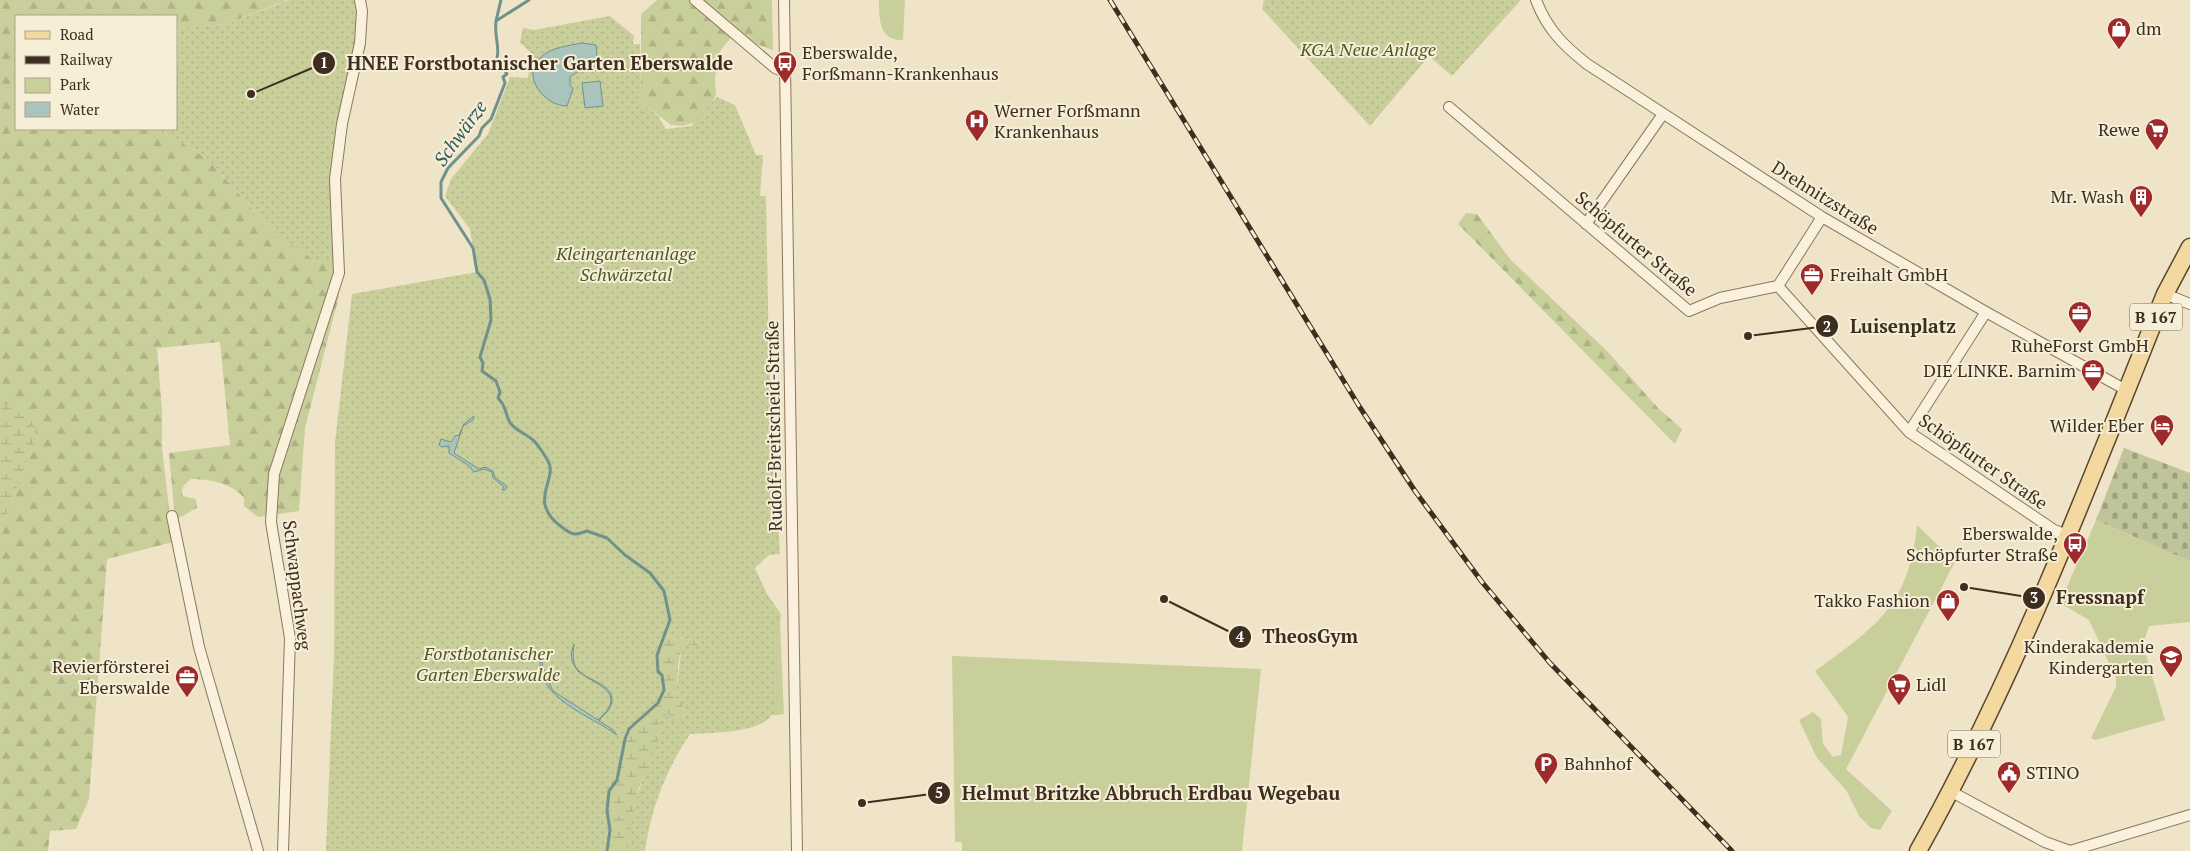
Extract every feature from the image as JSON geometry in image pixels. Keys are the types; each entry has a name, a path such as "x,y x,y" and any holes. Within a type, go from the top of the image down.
{"main road":[{"name":"B 167","path":"1918,851 1950,791 2010,668 2067,536 2165,294 2190,247"}],"street":[{"name":"Schwappachweg","path":"283,851 290,638 271,522 274,474 339,273 335,179 342,124 360,43 362,11 360,0"},
{"path":"695,0 775,68 785,72"},
{"name":"Rudolf-Breitscheid-Straße","path":"784,0 797,851"},
{"name":"Drehnitzstraße","path":"1536,0 1548,27 1560,42 1587,64 1822,217 2126,390"},
{"name":"Schöpfurter Straße","path":"1449,107 1689,311 1720,298 1778,286 1908,432 2054,530 2067,536"},
{"path":"1586,224 1663,114"},
{"path":"1778,286 1822,217"},
{"path":"2165,294 2190,304"},
{"path":"1908,432 1986,312"},
{"path":"172,516 199,647 258,851"},
{"path":"1950,791 2042,847 2070,851 2190,816"}],"green space":[{"path":"0,0 287,0 227,24 178,28 178,15 15,15 15,130 155,130 179,141 208,159 280,240 299,248 314,261 335,263 334,276 339,296 305,428 299,511 258,517 244,506 244,498 227,485 213,481 191,479 183,487 182,493 183,496 196,499 197,508 175,520 169,453 230,445 220,342 157,348 162,410 162,448 173,542 107,559 89,799 76,829 50,831 48,851 0,851 0,531 37,437 7,404 0,408"},
{"path":"289,0 357,0 360,12 356,52 339,122 335,263 314,261 299,248 280,240 208,159 179,141 155,130 178,130 178,28 227,24"},
{"path":"657,0 692,0 733,35 720,51 715,78 716,95 703,120 683,126 671,125 638,100 641,89 641,14"},
{"path":"699,0 772,0 773,50 753,43"},
{"path":"879,0 905,0 903,40 889,37 885,33 880,21"},
{"name":"KGA Neue Anlage","path":"1264,0 1521,0 1452,76 1429,56 1370,126 1262,9"},
{"path":"610,16 634,36 633,44 640,44 641,89 638,100 658,116 666,129 691,126 717,97 735,105 756,155 763,155 760,196 766,196 769,361 780,554 769,555 755,568 767,594 781,614 780,622 777,623 777,715 772,715 766,721 746,729 690,734 674,761 661,790 651,820 645,851 628,851 635,803 650,758 664,728 658,726 667,713 674,719 684,719 682,700 676,698 681,650 685,644 698,646 699,641 664,636 657,655 658,672 662,675 664,690 660,700 627,733 617,780 609,790 607,811 610,830 607,851 326,851 334,655 335,442 352,294 477,272 470,229 445,196 451,179 488,134 510,77 528,78 531,53 520,42 523,28 534,30"},
{"path":"1466,213 1477,214 1510,259 1608,352 1658,408 1682,429 1675,444 1458,224"},
{"path":"7,404 30,412 37,437 0,531 0,408"},
{"path":"2124,448 2190,473 2190,561 2096,520"},
{"path":"2096,520 2190,561 2190,622 2149,626 2143,645 2165,720 2095,740 2091,738 2116,687 2116,678 2089,620 2060,603"},
{"path":"1917,525 1955,562 1846,769 1892,811 1880,830 1871,828 1859,816 1846,790 1817,758 1799,720 1813,712 1821,719 1823,744 1833,757 1841,755 1848,717 1815,671 1856,641 1886,612 1897,595 1906,575 1913,552"},
{"path":"777,622 780,622 784,714 777,715"},
{"path":"664,636 699,641 698,646 681,650 676,698 682,700 684,720 674,719 658,726 664,728 639,787 628,851 607,851 610,830 607,811 609,791 617,780 627,733 655,707 663,692 656,659"},
{"path":"952,656 1261,669 1242,851 962,851 962,842 955,842"}],"water":[{"path":"582,43 596,45 598,68 577,72 570,77 570,85 573,89 567,106 558,105 550,101 538,88 533,72 535,64 550,51"},
{"path":"600,81 603,106 585,108 582,83"},
{"path":"474,416 473,420 463,426 464,424"},
{"path":"463,427 454,453 479,469 485,467 493,471 495,478 507,486 505,490 502,490 504,487 493,478 492,472 484,469 474,472 468,465 449,453 449,446 442,447 439,445 441,439 451,442 455,436 459,435"},
{"path":"574,644 573,658 576,667 571,657"},
{"path":"540,657 553,691 598,720 607,710 611,699 608,692 586,677 602,685 611,695 612,701 609,709 599,721 612,729 617,735 580,713 555,695 541,672"}],"waterway":[{"name":"Schwärze","path":"496,21 501,0"},
{"name":"Schwärze","path":"529,0 496,21 497,58 507,74 503,77 505,83 491,119 482,128 479,136 448,168 441,182 441,198 473,248 477,272 484,280 490,299 491,320 480,357 483,363 482,371 496,381 500,392 498,398 503,404 511,424 534,441 548,461 550,476 544,500 546,509 552,518 572,534 587,531 607,538 625,555 650,573 664,591 670,620 657,655 658,672 662,675 664,690 658,703 629,729 625,739 617,780 609,791 607,811 610,830 607,851"}],"railway":[{"path":"1110,0 1359,406 1415,491 1482,582 1550,663 1732,851"}],"place":[{"name":"dm","path":"2119,50"},
{"name":"Eberswalde, Forßmann-Krankenhaus","path":"785,84"},
{"name":"HNEE Forstbotanischer Garten Eberswalde","path":"251,94"},
{"name":"Werner Forßmann Krankenhaus","path":"977,142"},
{"name":"Rewe","path":"2157,151"},
{"name":"Mr. Wash","path":"2141,218"},
{"name":"Freihalt GmbH","path":"1812,296"},
{"name":"RuheForst GmbH","path":"2080,334"},
{"name":"Luisenplatz","path":"1748,336"},
{"name":"DIE LINKE. Barnim","path":"2093,392"},
{"name":"Wilder Eber","path":"2162,447"},
{"name":"Eberswalde, Schöpfurter Straße","path":"2075,565"},
{"name":"Fressnapf","path":"1964,587"},
{"name":"TheosGym","path":"1164,599"},
{"name":"Takko Fashion","path":"1948,622"},
{"name":"Kinderakademie Kindergarten","path":"2171,678"},
{"name":"Revierförsterei Eberswalde","path":"187,698"},
{"name":"Lidl","path":"1899,706"},
{"name":"Bahnhof","path":"1546,785"},
{"name":"STINO","path":"2009,794"},
{"name":"Helmut Britzke Abbruch Erdbau Wegebau","path":"862,803"}],"park label":[{"name":"Kleingartenanlage Schwärzetal","path":"626,264"},
{"name":"Forstbotanischer Garten Eberswalde","path":"488,664"}]}
